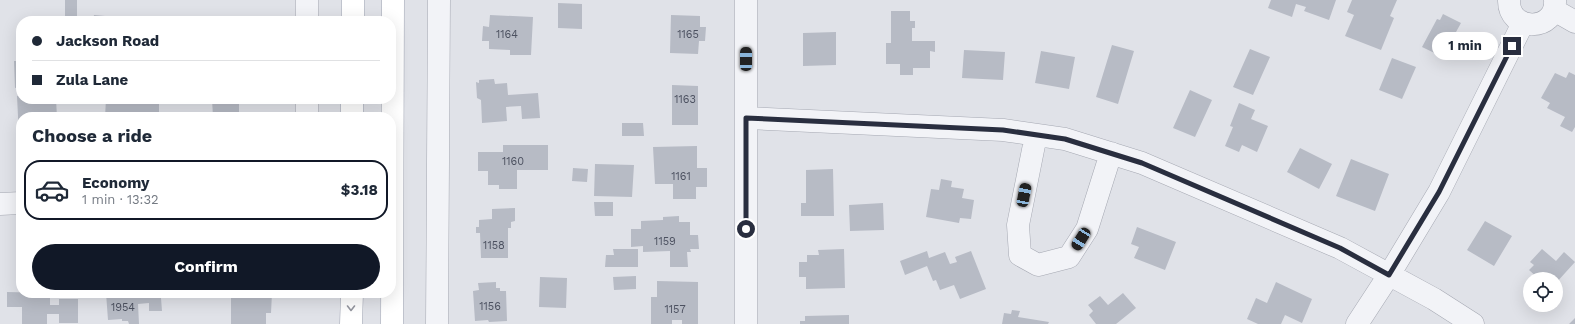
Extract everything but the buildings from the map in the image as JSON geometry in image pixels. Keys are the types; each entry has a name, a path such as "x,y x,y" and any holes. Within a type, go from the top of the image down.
{"main road":[{"path":"353,0 353,16"},
{"path":"393,0 393,16"},
{"path":"351,324 352,298"},
{"path":"392,298 392,324"}],"street":[{"path":"307,0 307,16"},
{"path":"436,324 439,0"},
{"path":"746,0 746,324"},
{"path":"1509,0 1510,9 1514,16 1523,23 1536,25 1543,22 1550,17 1555,5 1575,22"},
{"path":"1357,324 1389,275 1439,192 1523,23"},
{"path":"746,118 1003,130 1065,139 1142,163 1340,248 1434,300 1473,324"},
{"path":"1036,134 1018,225 1020,255 1038,265 1069,257 1087,229 1111,153"},
{"path":"0,204 16,203"}],"route":[{"path":"746,229 746,118 1003,130 1065,139 1142,163 1340,248 1389,275 1439,192 1512,46"}]}
